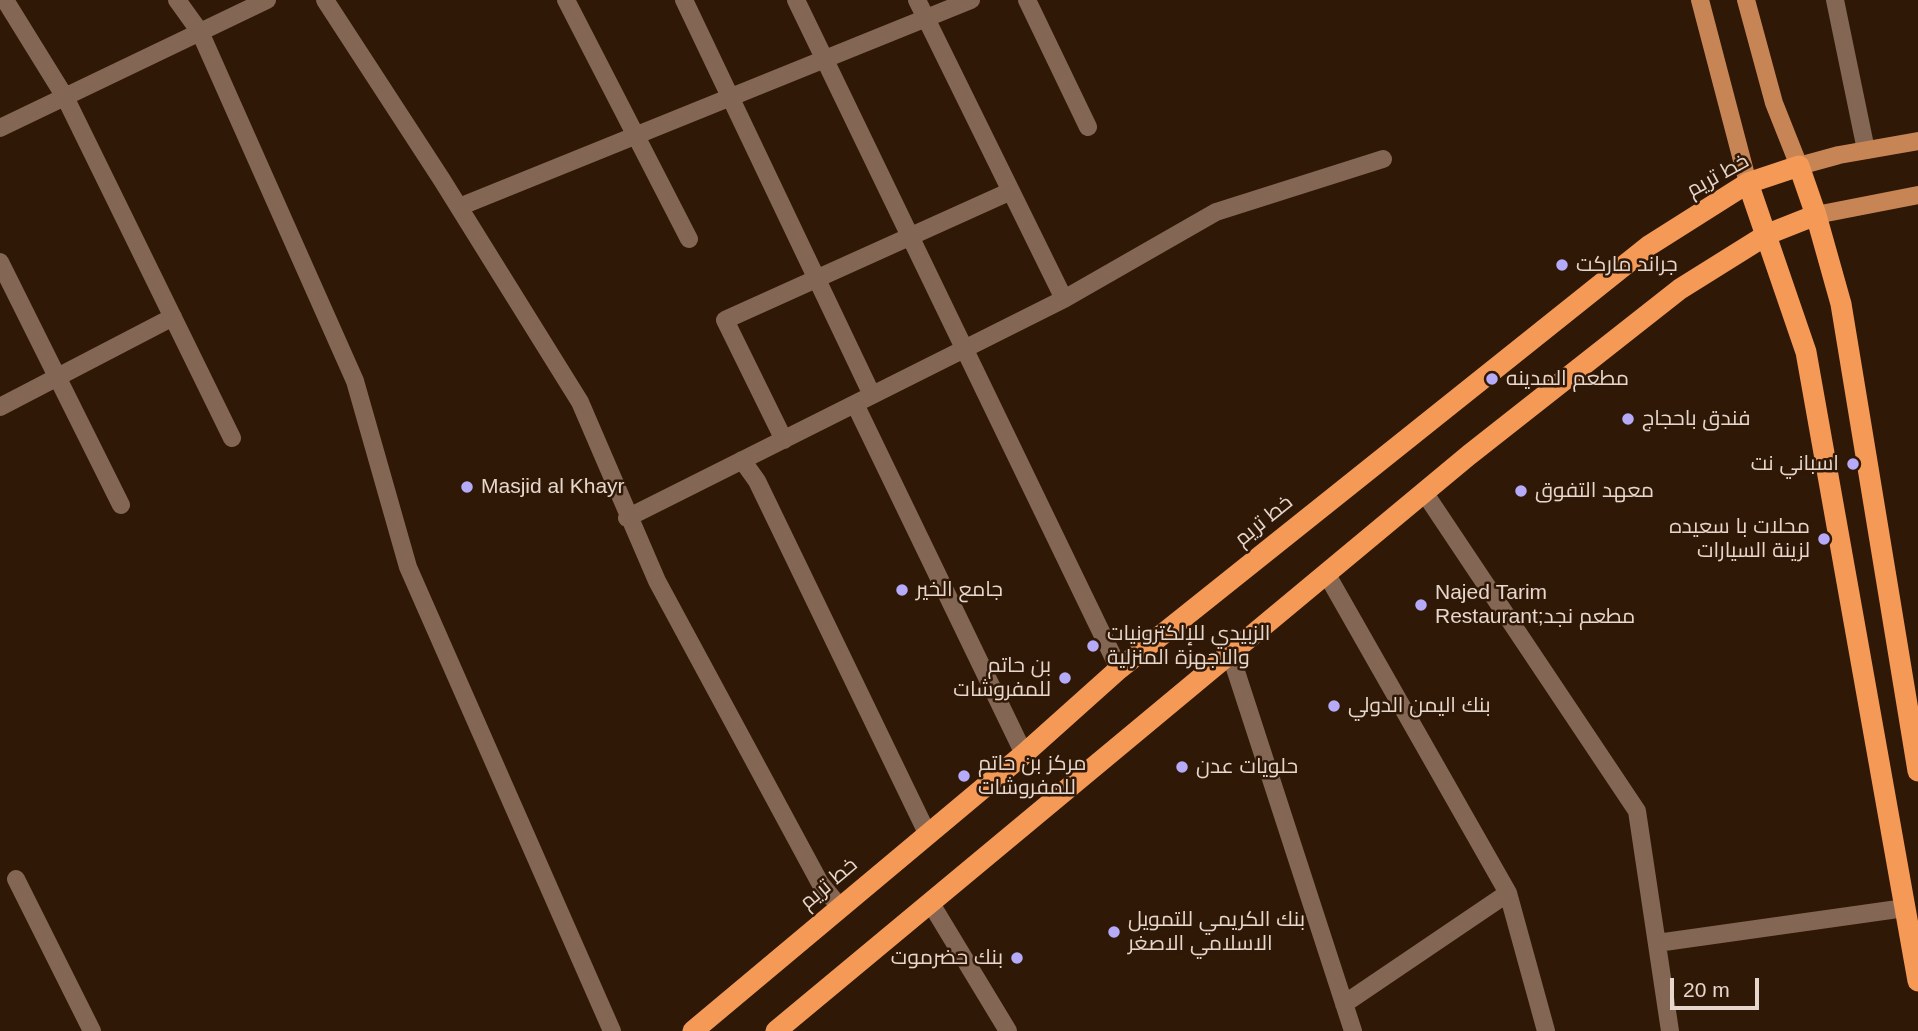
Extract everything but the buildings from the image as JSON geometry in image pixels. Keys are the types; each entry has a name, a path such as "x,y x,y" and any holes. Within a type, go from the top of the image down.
{"highway":[{"name":"خط تريم","path":"693,1031 839,906 1024,754 1119,669 1650,245 1748,183 1799,166"},
{"path":"1799,166 1841,304 1918,771"},
{"path":"1748,183 1768,234 1806,352 1918,981"},
{"path":"776,1031 1424,492 1681,289 1768,234 1816,215"}],"main road":[{"path":"1700,0 1748,183"},
{"path":"1746,0 1774,103 1799,166"},
{"name":"خط تريم","path":"1799,166 1918,141"},
{"path":"1816,215 1918,195"}],"street":[{"path":"5,0 65,97 232,438"},
{"path":"177,0 200,32 355,382 408,567 612,1031"},
{"path":"0,128 267,0"},
{"path":"325,0 459,207 580,402 627,518 657,581 813,870 839,906"},
{"path":"566,0 635,139 689,239"},
{"path":"684,0 872,395"},
{"path":"796,0 1119,669"},
{"path":"917,0 1064,299"},
{"path":"459,207 635,139 971,0"},
{"path":"1027,0 1088,127"},
{"path":"1835,0 1866,150"},
{"path":"627,518 1064,299 1216,212 1383,159"},
{"path":"783,440 724,320 1011,191"},
{"path":"0,262 121,505"},
{"path":"0,407 173,317"},
{"path":"855,404 1024,754"},
{"path":"742,460 757,481 928,835"},
{"path":"1424,492 1637,811 1670,1031"},
{"path":"1326,573 1508,893 1546,1031"},
{"path":"1230,653 1353,1031"},
{"path":"16,879 92,1031"},
{"path":"1345,1004 1508,893"},
{"path":"930,902 1008,1031"},
{"path":"1657,943 1905,908"}],"place":[{"name":"جراند ماركت","path":"1562,265"},
{"name":"مطعم المدينه","path":"1492,379"},
{"name":"فندق باحجاج","path":"1628,419"},
{"name":"اسباني نت","path":"1853,464"},
{"name":"Masjid al Khayr","path":"467,487"},
{"name":"معهد التفوق","path":"1521,491"},
{"name":"محلات با سعيده لزينة السيارات","path":"1824,539"},
{"name":"جامع الخير","path":"902,590"},
{"name":"Najed Tarim Restaurant;مطعم نجد","path":"1421,605"},
{"name":"الزبيدي للإلكترونيات والاجهزة المنزلية","path":"1093,646"},
{"name":"بن حاتم للمفروشات","path":"1065,678"},
{"name":"بنك اليمن الدولي","path":"1334,706"},
{"name":"حلويات عدن","path":"1182,767"},
{"name":"مركز بن حاتم للمفروشات","path":"964,776"},
{"name":"بنك الكريمي للتمويل الاسلامي الاصغر","path":"1114,932"},
{"name":"بنك حضرموت","path":"1017,958"}]}
